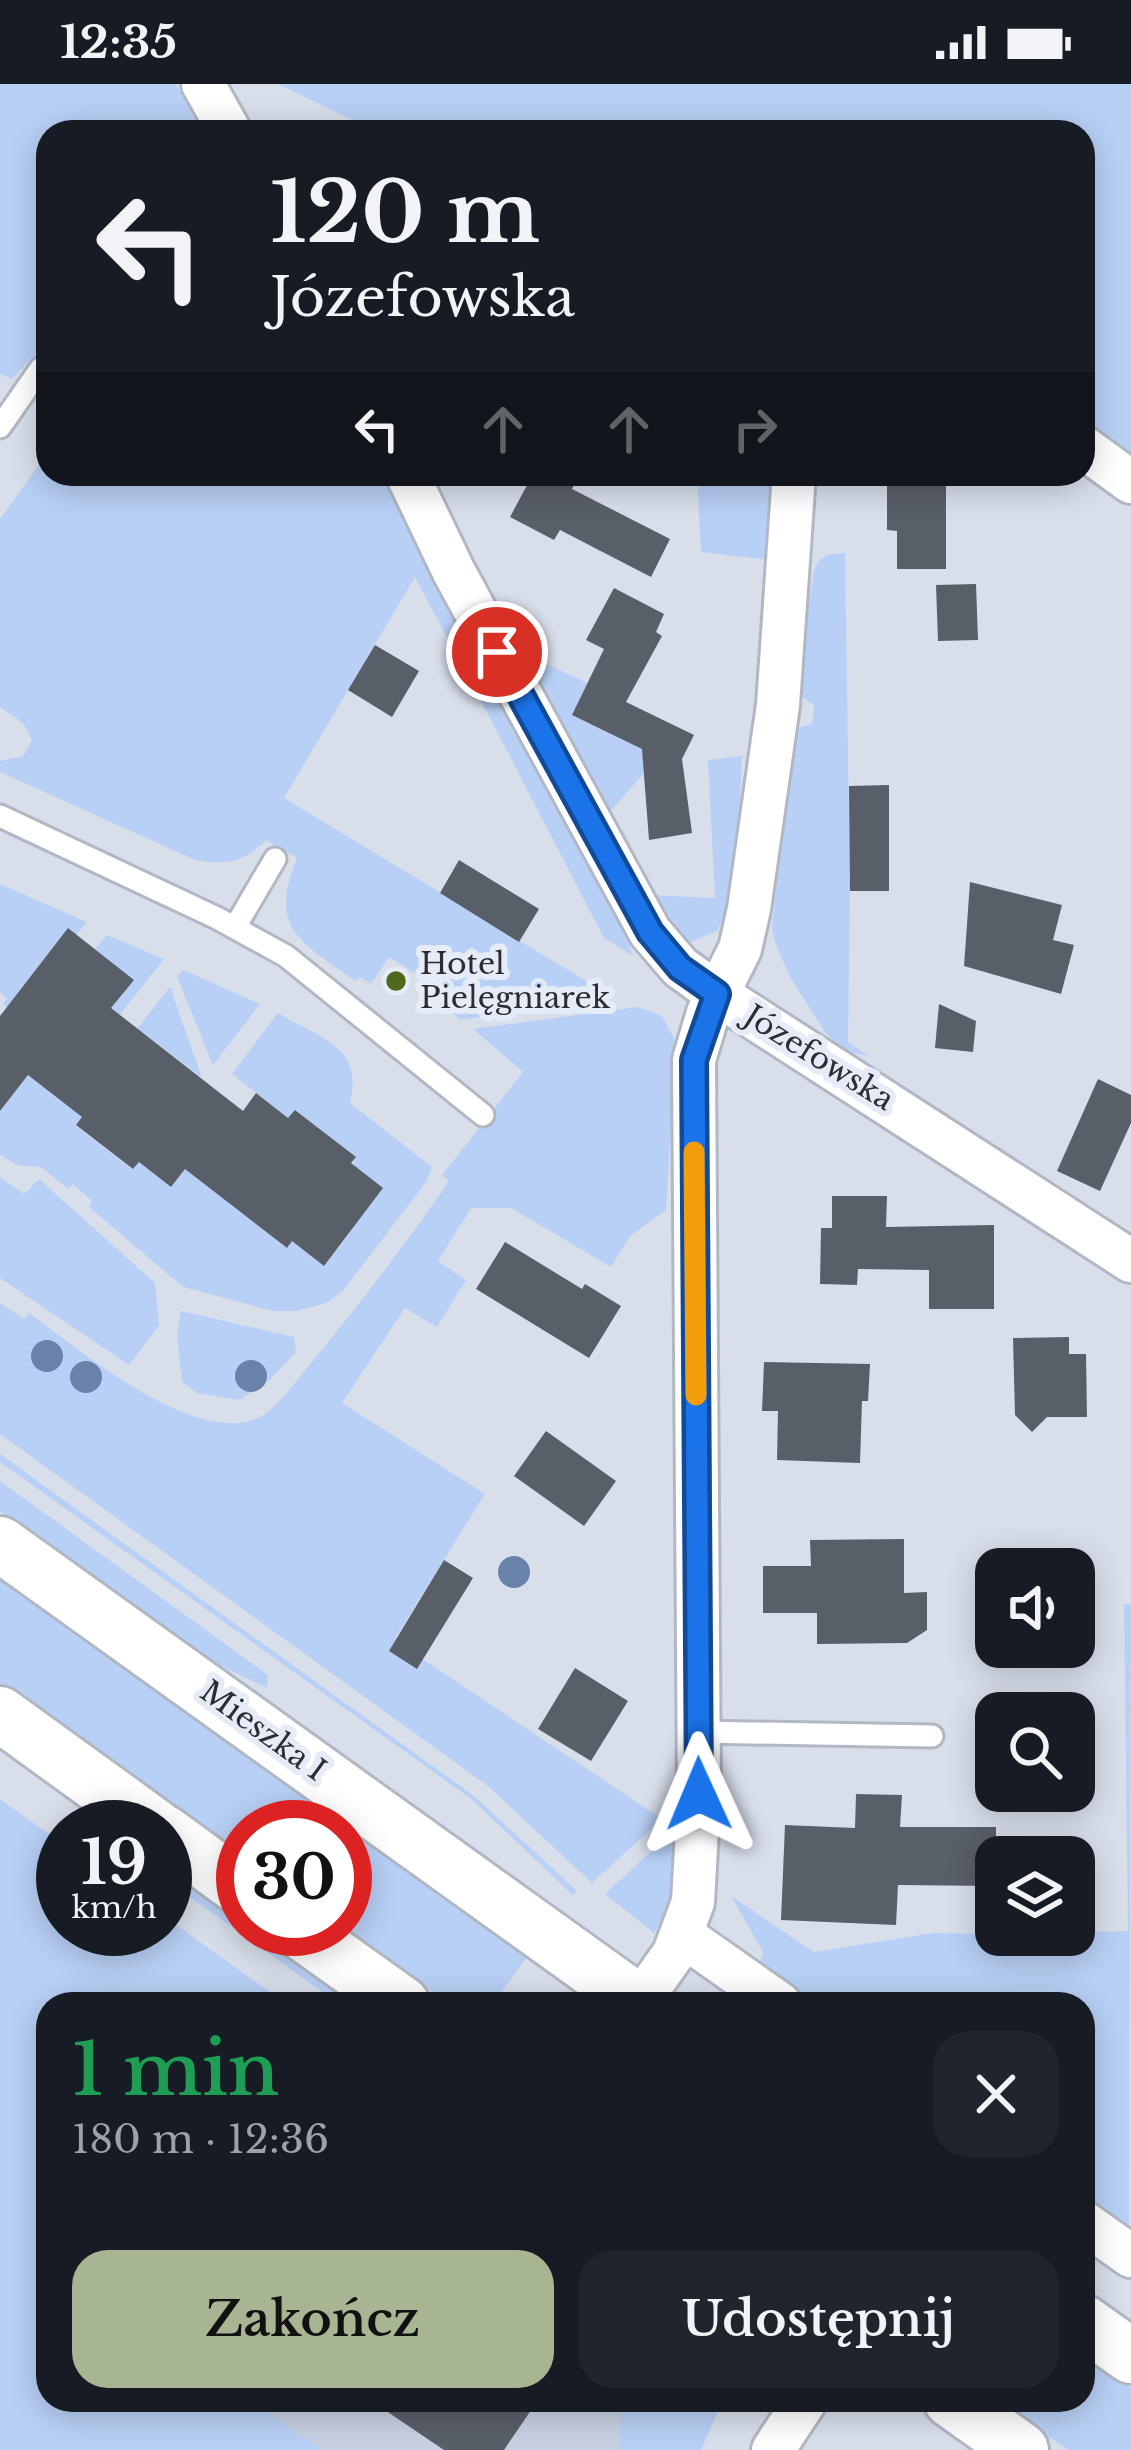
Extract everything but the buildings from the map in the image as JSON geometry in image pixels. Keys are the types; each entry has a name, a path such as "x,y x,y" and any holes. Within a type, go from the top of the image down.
{"street":[{"path":"202,84 223,120"},
{"path":"1095,455 1131,482"},
{"name":"Józefowska","path":"413,486 454,572 650,932 680,968 1131,1261"},
{"path":"647,1992 682,1936 693,1902 698,1732 694,1060 717,994 740,949 749,909 778,705 793,486"},
{"name":"Mieszka I","path":"0,1544 622,1992"},
{"path":"0,1714 119,1800"},
{"path":"682,1936 763,1992"},
{"path":"335,1956 385,1992"},
{"path":"1095,2230 1131,2256"},
{"path":"1095,2330 1131,2356"},
{"path":"773,2450 798,2412"},
{"path":"968,2412 1021,2450"}],"lane":[{"path":"0,427 36,375"},
{"path":"0,816 235,927 286,956 483,1115"},
{"path":"235,927 274,860"},
{"path":"698,1732 932,1736"}],"shaded area":[{"path":"0,84 176,84 196,120 36,120 36,360 32,357 12,379 0,374"},
{"path":"278,84 1131,84 1131,457 1095,431 1095,120 352,120"},
{"path":"36,469 36,486 390,486 427,562 468,629 452,647 415,577 284,798 611,996 461,1020 420,987 421,977 389,957 371,984 360,977 355,981 305,944 288,918 286,902 297,858 266,840 234,860 195,860 0,772 0,761 23,756 32,740 23,723 0,707 0,519"},
{"path":"698,486 775,486 771,560 701,552"},
{"path":"845,553 848,1042 868,1056 844,1051 825,1032 790,977 772,928 794,729 812,724 814,705 801,696 796,685 814,571 825,556"},
{"path":"521,652 587,683 573,715 661,754 607,815"},
{"path":"479,665 618,910 633,956 604,938 465,670"},
{"path":"742,756 736,892 717,931 691,942 679,940 649,895 715,898 708,760"},
{"path":"0,884 87,922 76,935 68,929 23,986 35,1029 3,1004 7,998 0,992"},
{"path":"107,935 164,959 115,1021 106,1015 133,980 95,949"},
{"path":"183,970 260,1004 213,1065 177,977"},
{"path":"170,987 202,1078 144,1033 132,1035"},
{"path":"638,1007 662,1016 676,1042 666,1210 630,1236 611,1267 511,1208 471,1208 438,1261 466,1280 437,1327 405,1308 342,1403 485,1494 394,1640 662,1819 592,1883 488,1786 0,1434 0,1303 24,1319 29,1313 101,1366 186,1414 214,1422 256,1419 285,1395 367,1293 449,1181 442,1175 523,1072 473,1029"},
{"path":"278,1013 345,1056 353,1084 350,1103 432,1167 426,1182 343,1291 326,1303 273,1311 183,1287 89,1207 92,1201 73,1184 68,1189 41,1167 16,1165 0,1154 0,1084 42,1058 82,1117 76,1126 132,1169 139,1162 171,1187 205,1143 228,1202 286,1248 292,1241 324,1266 350,1233 337,1221 355,1157 296,1110 288,1118 232,1074"},
{"path":"0,1177 24,1194 39,1179 155,1283 159,1326 129,1365 0,1278"},
{"path":"181,1311 294,1337 296,1352 270,1380 239,1400 197,1393 182,1382 177,1335"},
{"path":"0,1454 474,1796 577,1891 573,1895 470,1798 0,1462"},
{"path":"0,1481 268,1675 267,1688 213,1662 0,1511"},
{"path":"0,1573 315,1800 216,1800 216,1837 192,1820 192,1800 164,1800 0,1683"},
{"path":"1124,1604 1131,1604 1129,2231 1095,2207 1095,1992 796,1992 759,1965 763,1952 731,1896 814,1952 933,1933 975,1934 975,1956 1095,1956 1095,1932 1128,1931"},
{"path":"0,1799 36,1825 36,1956 192,1956 192,1936 270,1992 36,1992 36,2412 265,2412 322,2450 0,2450"},
{"path":"673,1831 672,1903 654,1933 605,1894"},
{"path":"372,1841 529,1954 502,1992 432,1992 372,1949"},
{"path":"192,1882 216,1900 216,1916 192,1898"},
{"path":"272,1956 295,1956 345,1992 322,1992"},
{"path":"1095,2362 1131,2387 1131,2450 1068,2450 1014,2412 1095,2412"},
{"path":"265,2412 621,2412 619,2450 322,2450"},
{"path":"621,2412 718,2412 701,2450 619,2450"}],"slow traffic":[{"path":"694,1152 696,1395"}],"place":[{"name":"Hotel Pielęgniarek","path":"396,981"}],"route":[{"path":"497,652 650,932 680,968 717,994 694,1060 699,1794"}]}
